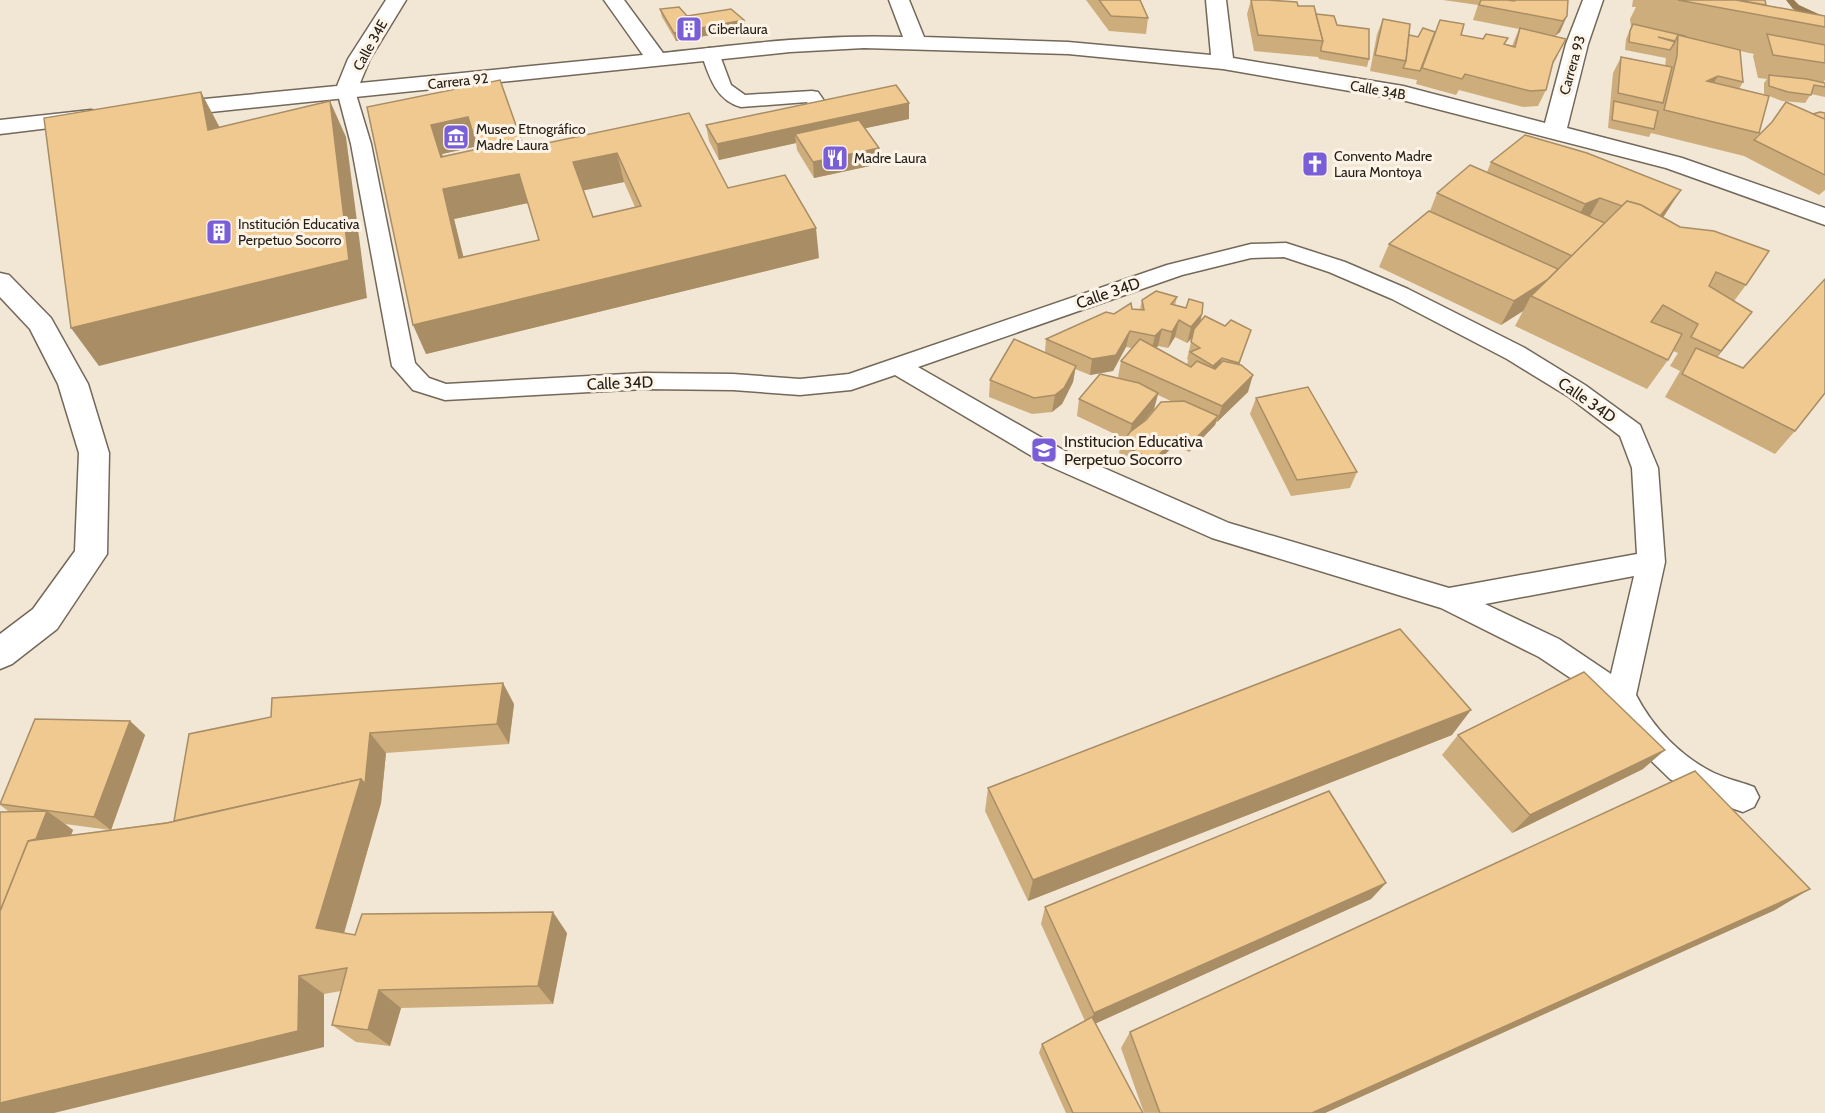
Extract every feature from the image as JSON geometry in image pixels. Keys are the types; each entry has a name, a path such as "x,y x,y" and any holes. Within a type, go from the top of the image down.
{"street":[{"name":"Calle 34E","path":"346,91 359,59 396,0"},
{"path":"614,0 656,58"},
{"path":"899,0 916,43"},
{"path":"1216,0 1223,63"},
{"name":"Carrera 93","path":"1554,132 1577,44 1593,0"},
{"name":"Carrera 92","path":"140,112 498,77 710,52 864,42 916,43"},
{"name":"Calle 34B","path":"916,43 1068,48 1223,63 1403,93 1674,163 1825,217"},
{"path":"0,127 117,114"},
{"path":"0,282 41,324 73,384 94,453 91,554 45,619 0,654"}],"lane":[{"path":"710,52 723,88 741,101 812,96 818,105"},
{"name":"Calle 34D","path":"346,91 361,144 404,366 421,384 445,392 644,381 733,382 800,387 851,382 1175,270 1251,251 1286,250 1337,267 1400,294 1515,353 1577,391 1631,431 1645,468 1651,562 1621,696"},
{"path":"899,367 1056,458 1221,531 1449,599 1549,648 1621,696 1629,713 1678,767 1707,785 1743,797"},
{"path":"1449,599 1651,562"}],"building":[{"path":"1099,0 1140,0 1148,18 1111,16"},
{"path":"1251,0 1297,2 1298,6 1314,6 1323,41 1258,35"},
{"path":"1481,0 1568,0 1567,16 1563,21 1479,5"},
{"path":"1678,0 1736,0 1825,16 1825,27"},
{"path":"1738,0 1765,0 1766,5"},
{"path":"679,7 687,16 731,9 744,20 674,33 660,9"},
{"path":"1316,14 1334,16 1337,25 1369,29 1369,59 1321,51 1323,41"},
{"path":"1383,19 1410,24 1406,61 1375,55"},
{"path":"1440,20 1464,24 1461,35 1483,39 1486,34 1508,38 1504,44 1515,47 1520,28 1566,39 1553,62 1546,90 1530,91 1465,74 1462,79 1422,68"},
{"path":"1633,24 1685,36 1686,37 1678,35 1675,41 1658,37 1675,42 1670,50 1629,42"},
{"path":"1423,28 1435,32 1420,71 1403,68 1409,35 1418,37"},
{"path":"1767,34 1825,45 1825,63 1773,55"},
{"path":"1678,35 1740,50 1743,82 1718,76 1707,81 1769,96 1759,133 1664,110 1677,56"},
{"path":"1621,57 1672,67 1663,103 1618,93"},
{"path":"1769,75 1807,79 1825,83 1825,87 1814,85 1811,95 1788,92 1769,86"},
{"path":"500,80 524,148 689,113 728,188 785,175 816,228 413,325 367,107","holes":["468,117 478,149 441,157 431,125","617,153 641,206 593,217 573,162","519,174 539,240 459,258 443,189"]},
{"path":"896,85 909,103 717,144 706,125"},
{"name":"Institución Educativa Perpetuo Socorro","path":"201,92 208,130 330,101 349,260 71,328 44,118"},
{"path":"1614,101 1658,111 1654,129 1612,120"},
{"path":"1786,102 1825,119 1825,175 1754,140 1772,122"},
{"path":"1825,113 1825,119 1813,114"},
{"path":"859,120 879,148 813,162 795,134"},
{"path":"1525,135 1587,153 1681,190 1660,216 1641,205 1627,201 1622,206 1600,198 1585,204 1491,162"},
{"path":"1470,165 1605,223 1572,256 1437,193"},
{"path":"1627,201 1641,205 1680,227 1714,231 1769,251 1746,285 1716,272 1709,286 1752,312 1721,351 1691,337 1698,324 1663,305 1651,322 1682,334 1668,360 1531,296"},
{"path":"1429,211 1558,269 1547,280 1514,301 1389,244"},
{"path":"1825,279 1825,393 1795,431 1682,374 1696,348 1743,368"},
{"path":"1156,291 1177,297 1171,304 1186,308 1189,299 1203,303 1202,314 1191,327 1179,320 1172,332 1162,329 1155,336 1130,331 1116,355 1092,359 1046,339 1106,312 1114,314 1131,303 1132,309 1144,310 1142,300"},
{"path":"1205,316 1225,326 1231,320 1251,330 1239,363 1222,358 1213,366 1190,352 1200,348 1191,342 1194,329"},
{"path":"1014,339 1076,366 1064,388 1055,395 1034,398 990,380"},
{"path":"1140,339 1191,367 1197,361 1215,369 1223,361 1241,365 1253,375 1222,406 1121,361"},
{"path":"1100,374 1139,383 1158,393 1132,424 1079,399"},
{"path":"1308,387 1357,472 1297,480 1256,398"},
{"path":"1184,401 1218,416 1191,443 1177,436 1154,460 1121,445 1130,432 1146,420 1161,402"},
{"path":"1400,629 1471,710 1033,880 988,788"},
{"path":"1584,672 1665,750 1530,815 1458,735"},
{"path":"503,683 497,724 370,733 365,784 361,779 174,821 189,734 271,717 272,698"},
{"path":"35,719 130,721 94,817 0,804"},
{"path":"1695,771 1810,889 1312,1113 1160,1113 1130,1032"},
{"path":"361,779 316,928 355,935 362,914 553,912 538,986 379,990 368,1030 332,1025 347,968 299,976 298,1031 0,1103 0,911 28,841 167,823"},
{"path":"1329,791 1386,883 1094,1013 1045,907"},
{"path":"47,811 36,839 28,841 0,911 0,812"},
{"path":"1092,1017 1143,1113 1073,1113 1042,1044"}],"waterway":[{"path":"1790,0 1796,7 1825,20"}],"place":[{"name":"Ciberlaura","path":"689,29"},
{"name":"Museo Etnográfico Madre Laura","path":"456,137"},
{"name":"Madre Laura","path":"835,158"},
{"name":"Convento Madre Laura Montoya","path":"1315,164"},
{"name":"Institución Educativa Perpetuo Socorro","path":"219,232"},
{"name":"Institucion Educativa Perpetuo Socorro","path":"1044,450"}]}
